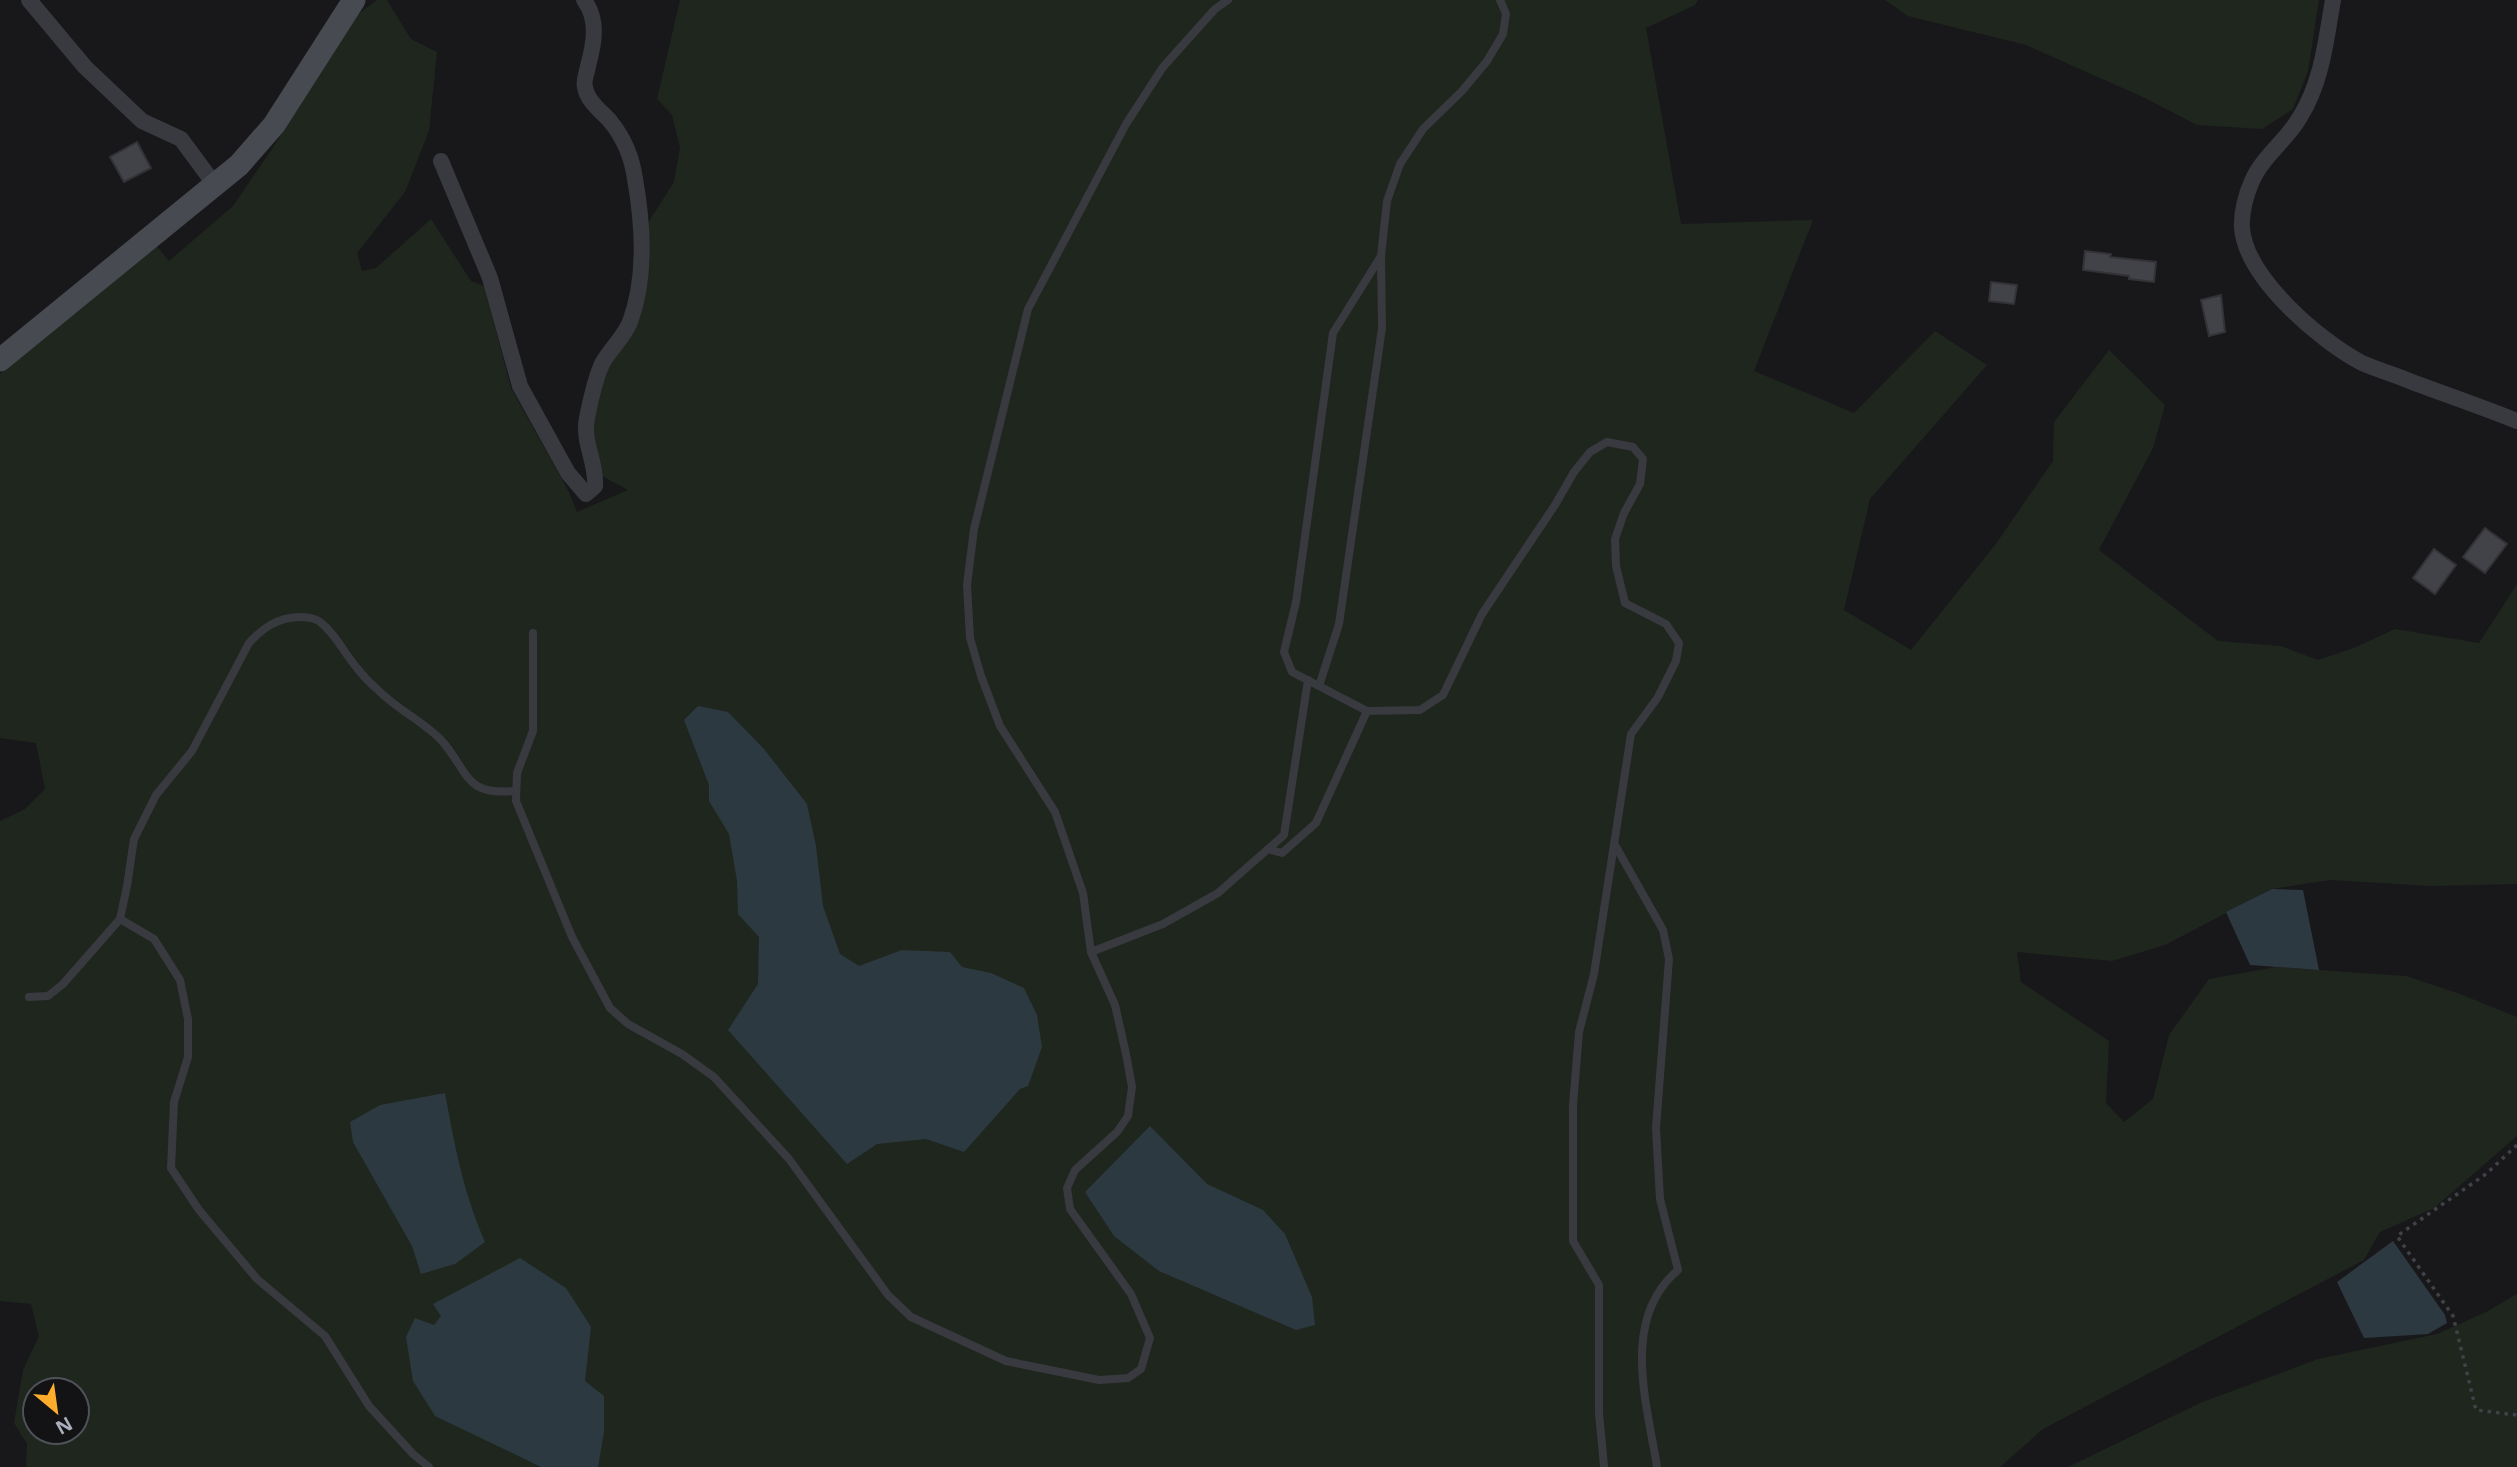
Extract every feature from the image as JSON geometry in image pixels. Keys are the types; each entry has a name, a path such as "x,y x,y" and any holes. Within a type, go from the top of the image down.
{"street":[{"path":"29,0 85,67 142,121 181,139 215,185"},
{"path":"0,360 239,164 274,125 354,0"},
{"path":"441,162 490,278 520,386 568,472 586,494 595,486 596,472 588,453 586,421 603,363 629,323 639,288 641,242 636,180 625,143 590,99 584,86 593,45 594,21 584,0"},
{"path":"2333,0 2323,57 2313,92 2300,119 2252,179 2242,227 2247,251 2280,298 2335,348 2365,364 2517,421"}],"lane":[{"path":"534,633 533,731 517,773 516,802 572,937 610,1007 628,1024 682,1054 714,1077 789,1159 888,1295 911,1317 1006,1361 1099,1380 1128,1378 1141,1369 1150,1338 1131,1294 1070,1209 1067,1188 1075,1170 1117,1132 1128,1116 1132,1087 1115,1005 1091,952 1083,893 1055,812 1000,726 981,676 970,638 967,585 974,529 1028,309 1126,124 1163,67 1214,9 1228,0"},
{"path":"1319,686 1339,624 1382,328 1381,256 1387,201 1400,164 1423,129 1462,92 1487,61 1503,34 1506,14 1500,0"},
{"path":"1381,256 1333,334 1296,602 1284,652 1292,672 1367,711 1420,710 1443,695 1482,614 1574,472 1590,452 1607,442 1633,447 1643,459 1640,484 1615,539 1616,566 1625,603 1666,624 1679,643 1676,661 1658,697 1631,734 1594,974 1580,1032 1573,1105 1573,1241 1599,1285 1599,1413 1604,1466"},
{"path":"29,997 48,996 63,984 120,919 134,839 156,795 192,751 249,643 263,629 282,618 303,617 318,620 382,694 442,741 460,768 478,788 515,791"},
{"path":"1091,952 1163,923 1218,893 1284,835 1307,680"},
{"path":"1268,849 1282,853 1316,823 1367,711"},
{"path":"1615,845 1663,929 1668,959 1656,1128 1660,1199 1678,1270 1663,1283 1643,1329 1641,1361 1657,1467"},
{"path":"120,919 154,939 180,980 188,1019 188,1057 174,1102 171,1168 199,1210 257,1279 325,1336 369,1406 413,1454 429,1467"}],"path":[{"path":"2517,1145 2486,1174 2397,1236 2453,1316 2476,1410 2517,1415"}],"shaded area":[{"path":"377,0 387,0 411,39 437,52 429,131 405,192 357,253 362,271 376,268 431,219 471,281 484,286 511,388 569,492 577,512 628,490 602,476 587,422 605,363 631,323 644,229 674,182 680,147 672,115 657,99 680,0 1698,0 1695,5 1646,28 1681,224 1813,220 1754,371 1854,413 1935,331 1987,365 1870,499 1844,610 1911,650 1995,545 2053,461 2054,422 2109,350 2165,405 2153,448 2099,550 2218,641 2281,646 2318,660 2354,648 2395,629 2479,643 2517,584 2517,884 2431,886 2330,880 2272,889 2165,945 2112,961 2017,952 2021,982 2109,1041 2106,1103 2124,1122 2153,1099 2169,1035 2209,979 2276,967 2406,976 2517,1017 2517,1136 2434,1208 2380,1232 2364,1260 2043,1429 2000,1467 26,1467 27,1446 91,1446 91,1376 22,1376 39,1336 31,1304 0,1301 0,821 25,809 45,789 36,743 0,738 0,374 155,244 169,261 233,206 357,15"},
{"path":"1885,0 2319,0 2308,71 2293,109 2262,129 2197,125 2145,98 2026,45 1908,16"},
{"path":"698,706 728,712 764,749 807,804 816,846 823,906 840,954 859,966 902,950 950,952 962,967 991,973 1024,988 1037,1015 1042,1047 1028,1086 1020,1089 964,1152 926,1139 877,1144 847,1164 728,1030 758,984 759,937 738,914 737,881 729,834 709,801 709,785 684,720"},
{"path":"2272,889 2303,890 2319,970 2250,965 2226,912"},
{"path":"445,1093 465,1187 485,1242 455,1264 421,1274 412,1246 353,1142 350,1122 380,1105"},
{"path":"1150,1126 1207,1184 1263,1210 1285,1234 1312,1297 1315,1325 1296,1330 1159,1271 1114,1236 1085,1192"},
{"path":"2393,1241 2445,1315 2447,1323 2428,1334 2364,1338 2337,1282"},
{"path":"520,1258 566,1288 591,1327 585,1381 604,1396 604,1432 598,1467 541,1467 435,1416 413,1381 406,1337 415,1318 434,1325 441,1316 433,1304"},
{"path":"2517,1294 2517,1467 2068,1467 2200,1403 2318,1359 2437,1334 2486,1312"},
{"path":"21,1382 21,1434 14,1423"}],"building":[{"path":"137,142 151,168 124,182 110,157"},
{"path":"2085,251 2111,254 2110,257 2156,262 2154,282 2083,270"},
{"path":"1991,282 2017,285 2014,304 1989,301"},
{"path":"2221,295 2225,332 2209,336 2201,300"},
{"path":"2485,528 2507,544 2485,573 2463,557"},
{"path":"2434,549 2456,565 2435,594 2413,578"}]}
